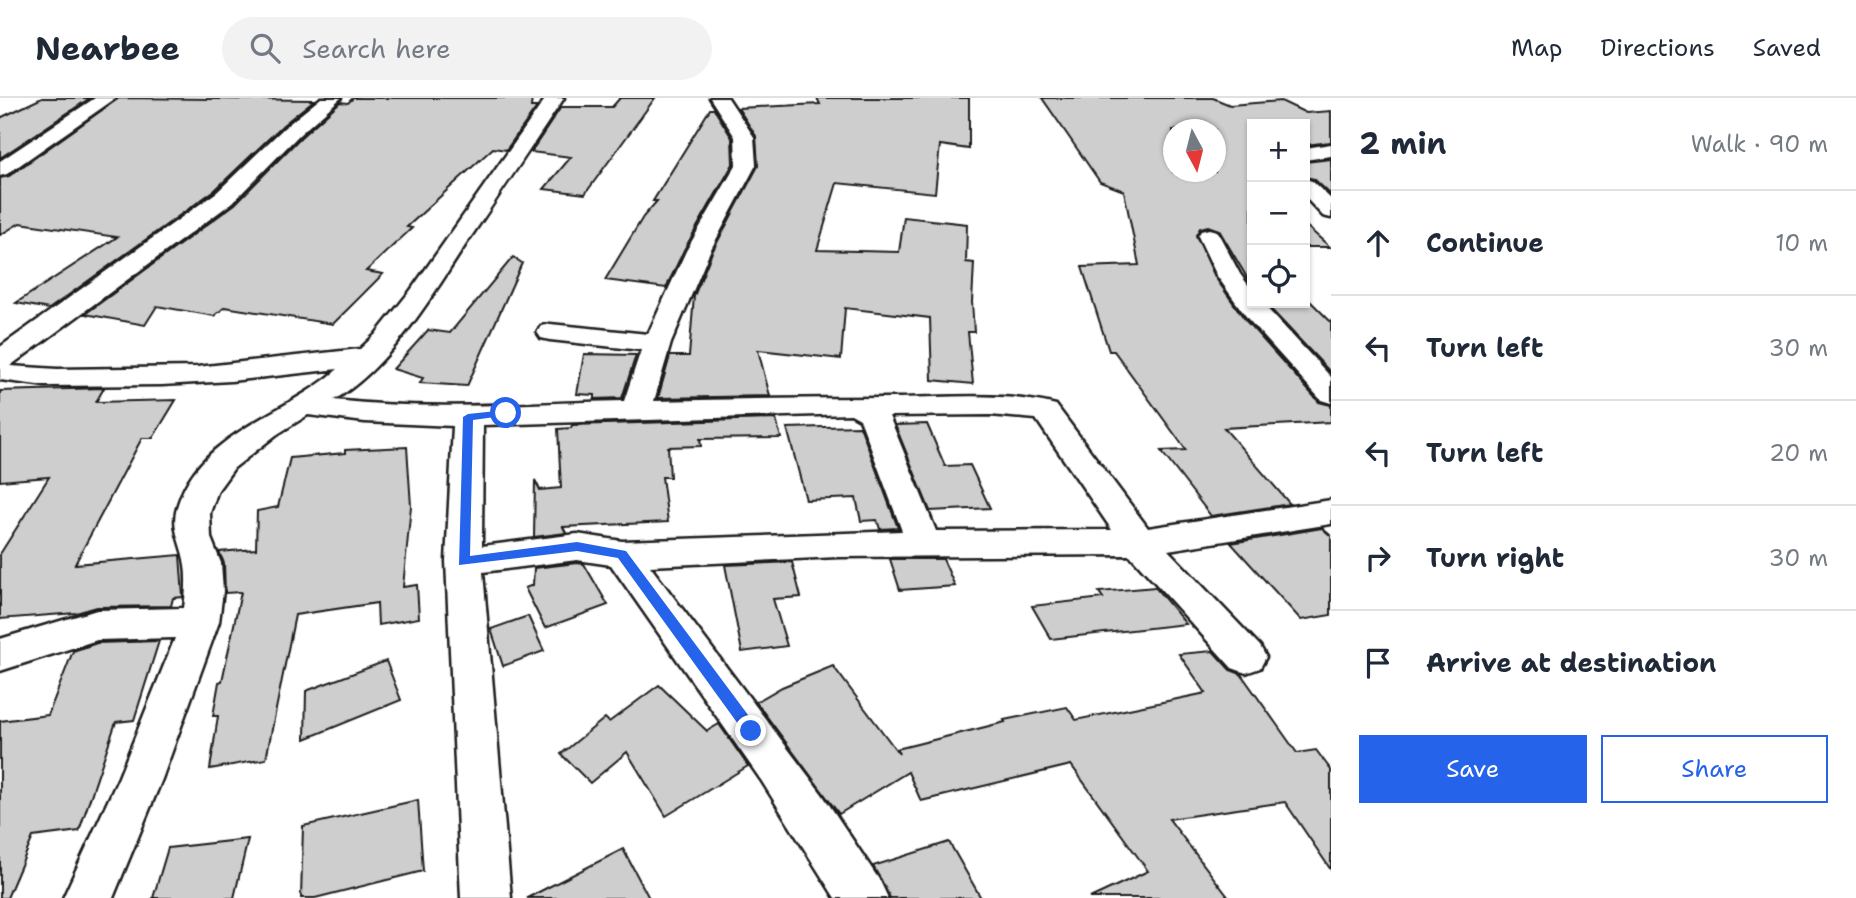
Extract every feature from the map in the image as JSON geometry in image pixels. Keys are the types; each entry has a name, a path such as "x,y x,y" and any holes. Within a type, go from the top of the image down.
{"street":[{"path":"0,170 107,98"},
{"path":"0,360 226,197 292,131 332,98"},
{"path":"88,898 140,779 200,622 205,591 203,563 194,538 193,513 203,487 233,452 265,428 334,388 385,341 420,295 555,98"},
{"path":"636,410 657,343 698,251 746,165 746,139 719,98"},
{"path":"1310,153 1331,150"},
{"path":"1310,190 1331,211"},
{"path":"1209,236 1229,276 1256,313 1331,394"},
{"path":"550,332 657,343"},
{"path":"0,373 23,376 160,379 265,371 370,356"},
{"path":"305,406 468,417 506,413 851,405 990,406 1045,411 1139,542 1246,657"},
{"path":"865,407 874,415 924,543"},
{"path":"468,417 464,561 486,898"},
{"path":"464,561 577,547 622,554 924,543 1139,542 1331,512"},
{"path":"622,554 751,731 863,898"},
{"path":"0,655 97,625 200,622"}],"building":[{"path":"42,98 90,98 0,158 0,118"},
{"path":"119,98 314,100 283,125 215,190 49,309 16,303 117,237 20,223 0,235 0,178 9,176"},
{"path":"353,98 532,98 531,107 537,107 506,150 493,148 407,227 412,228 366,271 383,274 333,324 225,307 214,316 157,306 145,325 85,314 235,204 301,137 340,102 348,103"},
{"path":"620,98 655,98 585,194 544,189 571,157 531,152 561,107 612,107"},
{"path":"817,98 969,98 969,149 940,145 935,193 837,183 817,250 899,252 904,217 967,224 966,262 974,263 974,332 968,332 973,384 932,380 930,318 845,308 841,359 758,350 770,396 658,398 670,356 689,356 694,296 712,252 758,166 756,136 738,108 820,104"},
{"path":"1042,98 1213,98 1230,105 1281,101 1306,113 1331,111 1331,142 1310,144 1310,119 1247,119 1247,278 1219,230 1208,226 1200,228 1196,235 1215,277 1246,321 1319,402 1331,405 1331,422 1224,428 1290,504 1211,516 1161,451 1186,450 1114,351 1109,351 1082,267 1139,265 1124,191 1100,182"},
{"path":"710,109 714,109 732,138 733,164 684,250 666,288 605,280 643,217 657,201 653,201"},
{"path":"1331,159 1331,195 1310,178 1310,161"},
{"path":"1310,229 1330,247 1310,247"},
{"path":"513,257 522,263 467,386 420,383 423,378 393,369 428,330 450,333"},
{"path":"1310,301 1331,322 1331,373 1270,308 1310,308"},
{"path":"584,354 636,355 622,398 595,399 595,395 577,394"},
{"path":"104,388 96,402 176,400 153,438 142,438 75,564 180,555 183,597 173,598 171,606 97,607 76,613 0,619 0,554 49,477 0,481 0,391"},
{"path":"776,419 781,438 700,439 701,446 668,447 670,477 662,477 668,522 563,527 566,533 534,537 535,480 540,490 561,488 558,429 571,428 572,425"},
{"path":"927,424 945,466 970,465 990,508 930,511 895,425"},
{"path":"860,426 898,528 880,529 877,520 861,521 856,498 806,500 787,428"},
{"path":"407,447 411,506 403,587 417,585 419,618 378,625 377,603 295,615 266,759 210,769 218,716 213,716 241,592 225,593 224,563 219,552 256,549 257,511 278,507 290,458 345,453 345,450"},
{"path":"1322,528 1331,536 1331,615 1301,620 1231,543"},
{"path":"890,559 943,559 955,586 900,590"},
{"path":"792,562 801,597 773,599 787,646 742,652 725,565"},
{"path":"584,564 608,605 545,628 525,588 533,585 534,568"},
{"path":"1155,587 1186,624 1051,639 1032,606 1103,598 1099,592"},
{"path":"528,616 544,651 503,666 491,629"},
{"path":"159,641 134,720 116,722 79,831 33,837 7,898 0,898 0,721 48,715 73,651 97,643"},
{"path":"1213,651 1230,670 1241,674 1297,753 1316,750 1331,770 1331,870 1285,802 1169,819 1229,898 1090,898 1148,871 1071,765 921,801 908,772 839,814 756,702 782,687 833,666 899,754 897,749 1005,722 1004,720 1067,707 1076,720 1206,693 1179,654"},
{"path":"386,661 401,700 305,739 306,691"},
{"path":"659,685 707,731 719,724 748,766 666,816 627,752 590,783 561,754 605,718 609,722"},
{"path":"418,800 423,871 315,898 301,898 303,826"},
{"path":"248,839 234,898 153,898 168,848"},
{"path":"949,842 981,898 890,898 873,866"},
{"path":"623,849 649,898 527,898"}],"route":[{"path":"506,413 468,417 464,561 577,547 622,554 751,731"}]}
